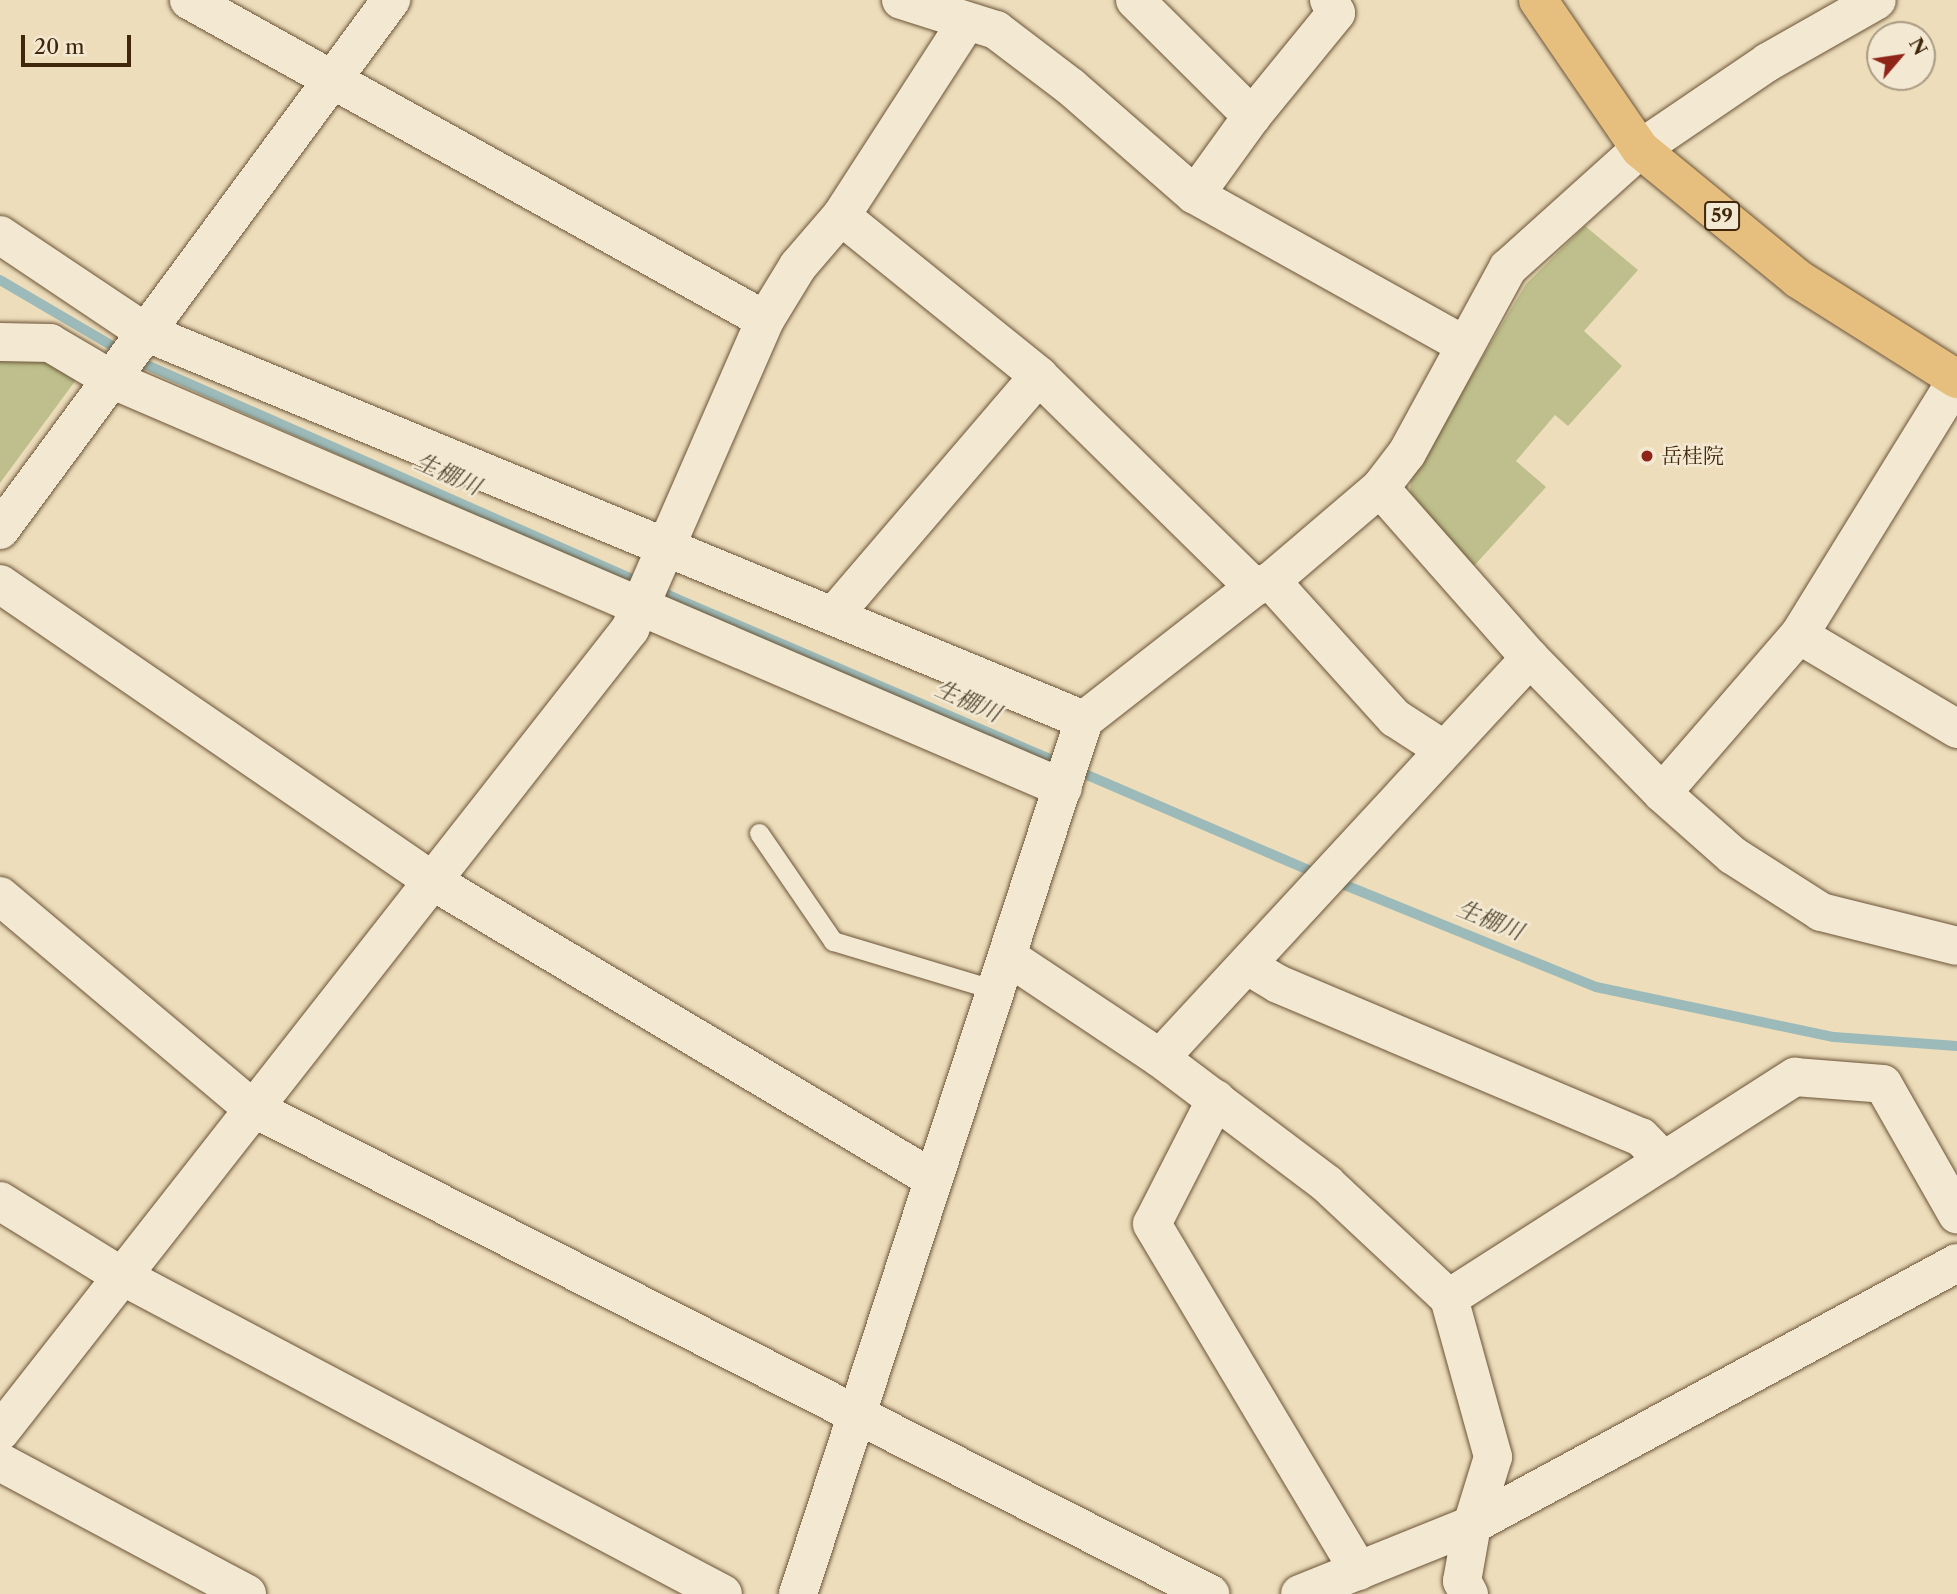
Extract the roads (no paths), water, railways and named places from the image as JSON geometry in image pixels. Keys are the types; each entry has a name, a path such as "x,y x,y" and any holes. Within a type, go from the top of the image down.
{"main road":[{"name":"59","path":"1538,0 1640,149 1798,279 1957,379"}],"street":[{"path":"189,0 765,320"},
{"path":"0,530 391,0"},
{"path":"901,0 966,23 996,30 1071,87 1195,195 1465,345"},
{"path":"1135,0 1252,116"},
{"path":"798,1594 1072,758 1262,584 1380,488 1407,453 1508,268 1640,149 1768,62 1877,0"},
{"path":"1195,195 1252,116 1343,4"},
{"path":"0,1432 251,1107 434,882 630,629 765,320 798,266 841,216 966,23"},
{"path":"841,216 1039,376 1262,584 1395,718 1443,749"},
{"path":"0,235 128,356 649,583 833,616 1072,758"},
{"path":"0,342 50,343 128,356 649,583 1072,758"},
{"path":"833,616 1039,376"},
{"path":"1662,793 1800,635 1957,379"},
{"path":"1380,488 1530,658 1662,793 1732,855 1821,912 1957,946"},
{"path":"0,584 434,882 933,1179"},
{"path":"1800,635 1957,729"},
{"path":"1160,1058 1248,966 1326,875 1530,658"},
{"path":"0,896 251,1107 1210,1594"},
{"path":"1248,966 1278,984 1642,1137 1664,1161"},
{"path":"1001,973 1160,1058 1327,1184 1449,1298 1493,1457 1472,1525 1462,1581 1469,1594"},
{"path":"1449,1298 1796,1077 1883,1084 1957,1214"},
{"path":"1216,1099 1152,1224 1359,1572"},
{"path":"0,1201 120,1275 723,1594"},
{"path":"1300,1594 1472,1525 1957,1264"},
{"path":"0,1462 247,1594"}],"lane":[{"path":"759,833 833,941 1001,973"}],"waterway":[{"name":"生棚川","path":"0,280 140,362 675,598 1320,875"},
{"name":"生棚川","path":"1335,881 1596,987 1834,1037 1957,1046"}],"place":[{"name":"岳桂院","path":"1647,456"}]}
